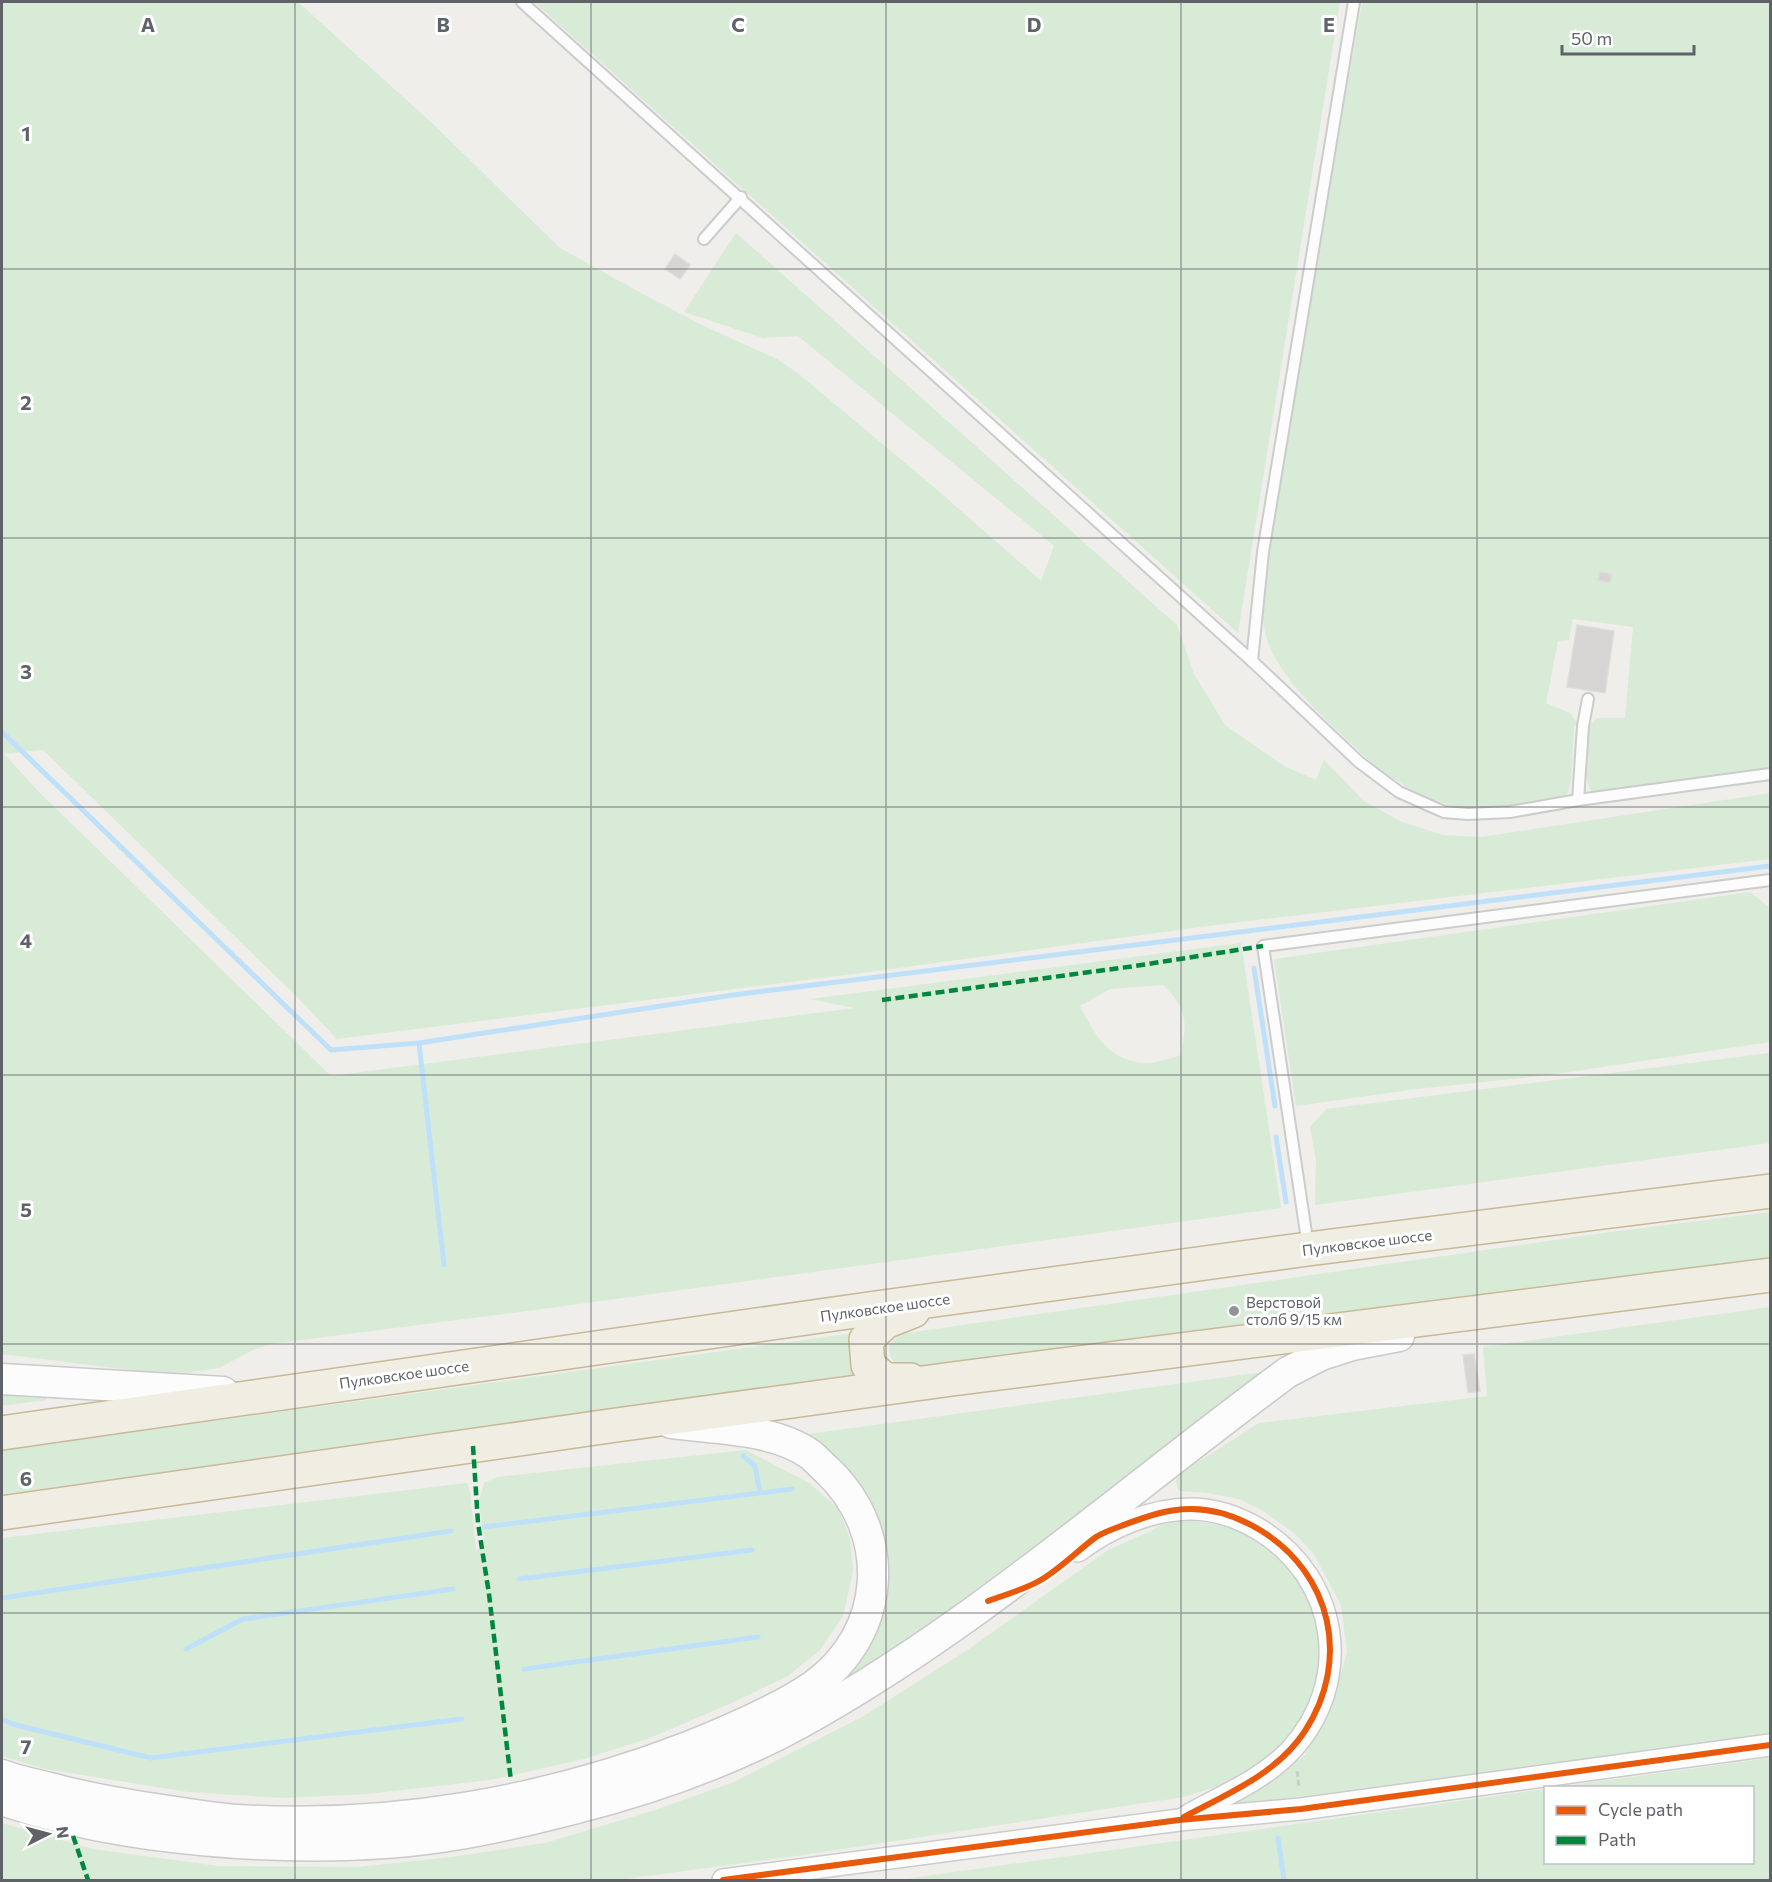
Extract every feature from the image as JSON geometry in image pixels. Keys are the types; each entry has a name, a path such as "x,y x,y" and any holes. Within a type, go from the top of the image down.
{"highway":[{"name":"Пулковское шоссе","path":"2,1433 264,1394 1308,1249 1770,1191"},
{"path":"2,1513 944,1380 1770,1275"},
{"path":"944,1380 885,1380 868,1365 866,1340 885,1322 946,1299"}],"main road":[{"path":"2,1800 96,1826 189,1840 305,1846 384,1843 453,1835 534,1819 658,1785 733,1755 799,1724 866,1684 988,1601 1288,1372 1321,1355 1352,1345 1394,1338 1438,1318"},
{"path":"2,1379 264,1394"},
{"path":"2,1775 104,1802 236,1820 336,1821 385,1817 458,1810 534,1796 662,1757 719,1735 781,1704 813,1686 842,1660 865,1621 870,1604 873,1571 868,1533 858,1510 850,1495 839,1482 810,1454 783,1441 762,1434 654,1421"}],"street":[{"path":"988,1601 1040,1581 1099,1535 1160,1512 1193,1509 1243,1520 1274,1539 1306,1571 1319,1594 1327,1620 1330,1643 1329,1667 1315,1715 1298,1741 1276,1764 1179,1820"},
{"path":"723,1881 1179,1820 1493,1788 1770,1745"}],"lane":[{"path":"522,2 741,197 1252,661 1359,762 1399,792 1444,812 1468,814 1510,812 1578,800 1770,774"},
{"path":"1252,661 1263,552 1354,2"},
{"path":"704,239 741,197"},
{"path":"1578,800 1583,726 1588,699"},
{"path":"1308,1249 1263,946 1770,880"}],"green space":[{"path":"2,2 298,2 432,123 560,248 706,327 777,359 799,374 1041,581 1054,546 798,336 763,338 684,312 736,233 1177,625 1194,674 1225,725 1284,766 1316,780 1324,760 1364,801 1402,822 1443,835 1481,837 1770,793 1770,859 1208,926 877,971 337,1039 296,996 43,750 4,754 40,793 331,1076 854,1008 810,999 1241,943 1281,1208 270,1344 253,1350 219,1368 186,1373 147,1372 2,1354","holes":["1163,985 1184,1017 1181,1055 1153,1063 1132,1061 1112,1051 1097,1036 1080,1006 1110,989"]},
{"path":"534,2 1340,2 1238,633"},
{"path":"1362,2 1770,2 1770,770 1601,794 1591,791 1586,776 1590,726 1574,725 1571,781 1567,795 1493,808 1450,805 1432,799 1397,781 1370,761 1318,712 1285,673 1269,645 1264,624 1262,599 1265,550","holes":["1573,619 1633,627 1625,718 1596,718 1593,723 1576,721 1570,713 1546,703 1558,641 1569,640"]},
{"path":"1750,892 1770,908 1770,1042 1549,1075 1417,1089 1296,1106 1274,959"},
{"path":"1770,1053 1770,1143 1315,1205 1316,1161 1310,1127 1326,1109"},
{"path":"1770,1212 1770,1261 910,1368 896,1365 890,1356 889,1345 900,1334 1611,1232"},
{"path":"1770,1307 1770,1737 1226,1812 1226,1806 1265,1785 1304,1756 1330,1711 1347,1652 1341,1605 1313,1553 1294,1533 1263,1511 1239,1499 1180,1491 1176,1480 1181,1473 1259,1423 1487,1396 1483,1347"},
{"path":"854,1333 850,1345 850,1356 857,1379 2,1495 2,1450"},
{"path":"1271,1371 956,1611 896,1654 834,1694 781,1723 726,1748 670,1769 512,1814 447,1825 345,1834 242,1833 140,1824 79,1813 2,1791 2,1785 119,1811 197,1823 277,1829 317,1829 373,1827 488,1813 546,1801 658,1769 762,1725 813,1697 851,1667 873,1632 881,1606 883,1578 878,1532 872,1513 852,1478 821,1448 801,1435"},
{"path":"2,1393 46,1397 46,1400 2,1406"},
{"path":"746,1450 809,1483 839,1509 850,1539 853,1571 843,1616 820,1650 788,1676 650,1738 584,1759 490,1780 367,1794 282,1798 188,1792 45,1769 2,1756 2,1538 467,1483 470,1491 476,1550 485,1547 479,1501 484,1483 497,1477"},
{"path":"1172,1518 1242,1528 1275,1551 1300,1579 1317,1615 1320,1650 1318,1687 1304,1721 1287,1745 1235,1781 1184,1797 796,1856 618,1880 2,1880 2,1823 93,1849 218,1866 357,1867 452,1857 545,1843 652,1811 734,1782 862,1717 966,1651 1108,1550 1149,1532"},
{"path":"1770,1758 1770,1880 898,1880 1544,1789 1544,1864 1754,1864 1754,1786 1565,1786"}],"building":[{"path":"675,254 690,265 680,279 665,269"},
{"path":"1600,572 1612,574 1610,583 1598,580"},
{"path":"1577,625 1614,631 1605,693 1567,687"},
{"path":"1474,1354 1480,1391 1468,1393 1463,1355"}],"waterway":[{"path":"2,732 331,1050 419,1043 444,1265"},
{"path":"419,1043 733,995 1770,866"},
{"path":"1254,968 1275,1106"},
{"path":"1276,1137 1286,1202"},
{"path":"743,1456 755,1466 760,1492"},
{"path":"484,1527 792,1489"},
{"path":"2,1598 451,1531"},
{"path":"519,1579 752,1550"},
{"path":"186,1649 243,1619 453,1589"},
{"path":"524,1669 758,1637"},
{"path":"2,1719 12,1724 151,1758 462,1719"},
{"path":"1278,1838 1284,1880"}],"marked path":[{"path":"882,1000 1135,966 1263,946"},
{"path":"473,1446 478,1523 489,1594 511,1781"},
{"path":"73,1836 88,1880"}],"cycle path":[{"path":"988,1601 1039,1581 1102,1534 1173,1510 1200,1509 1227,1515 1244,1522 1260,1530 1284,1548 1304,1570 1318,1594 1327,1620 1330,1648 1328,1676 1319,1704 1294,1746 1266,1771 1184,1817"},
{"path":"723,1880 1179,1820 1301,1809 1770,1745"}],"place":[{"name":"Верстовой столб 9/15 км","path":"1234,1311"}]}
